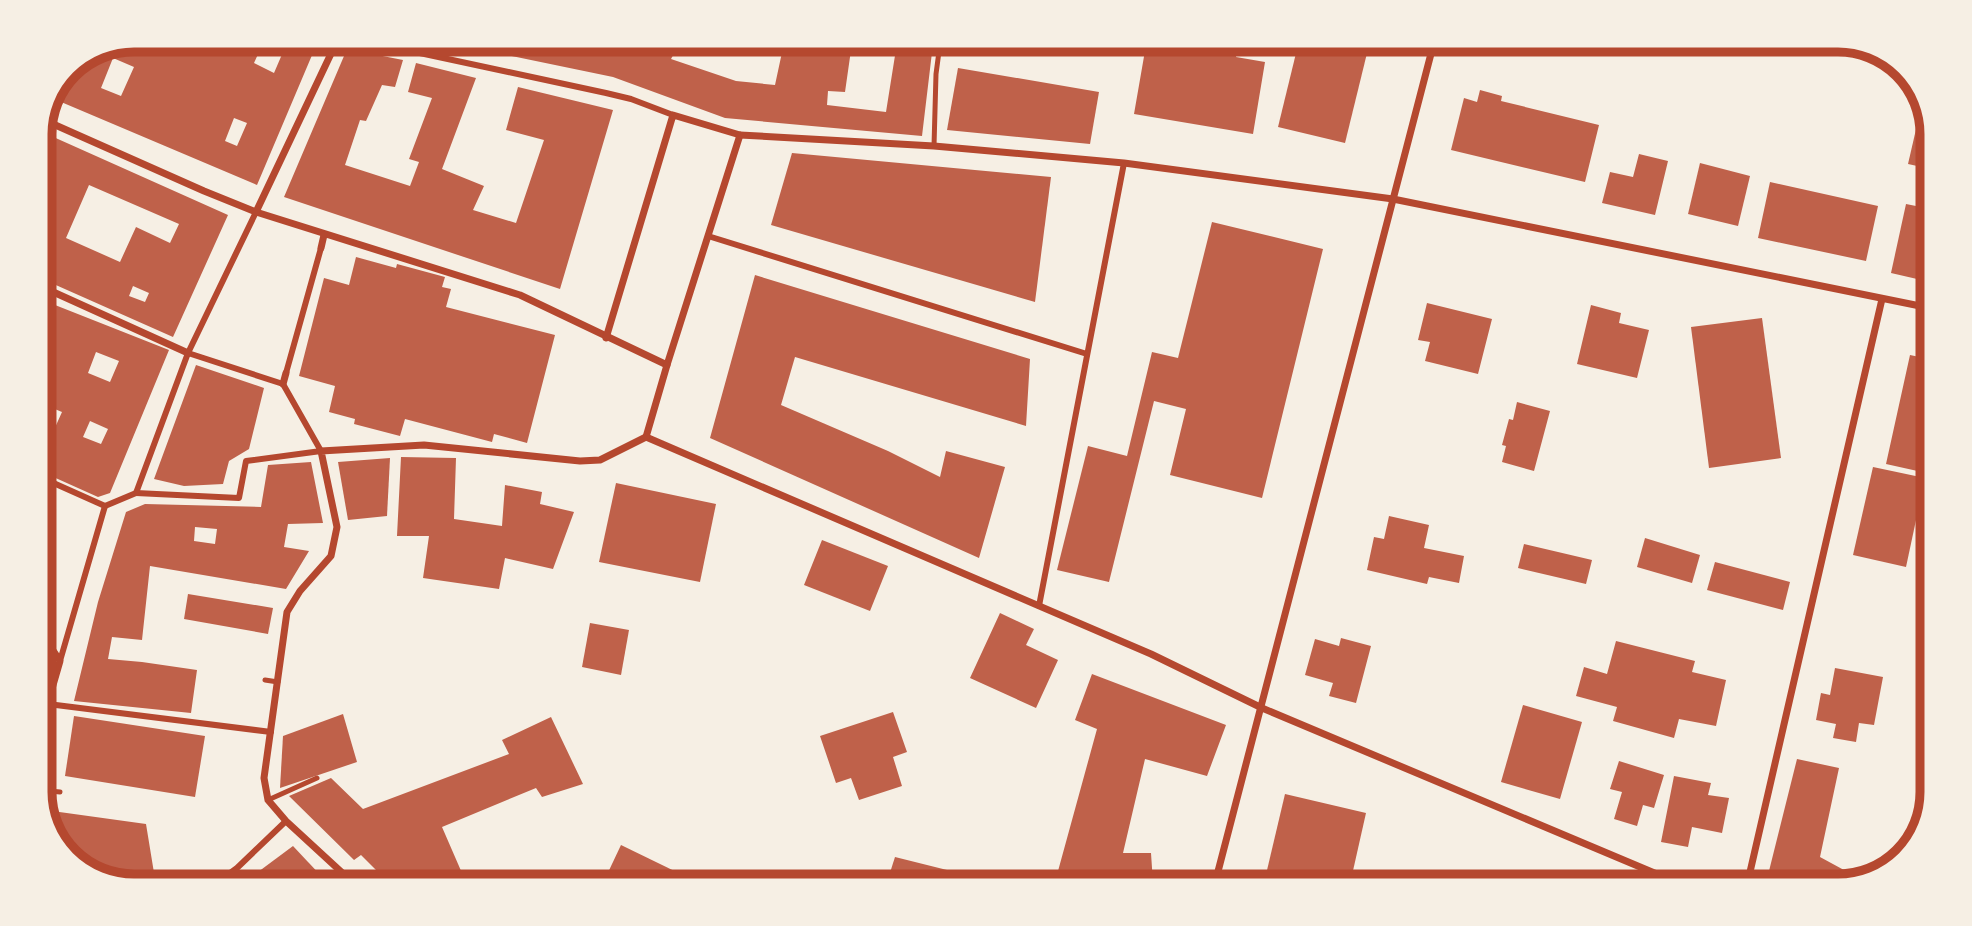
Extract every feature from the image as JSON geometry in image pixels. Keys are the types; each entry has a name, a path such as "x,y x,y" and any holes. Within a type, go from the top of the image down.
{"street":[{"path":"136,493 188,353 332,52"},
{"path":"415,52 618,96 740,135 934,146 1124,163 1393,199 1919,306"},
{"path":"1217,874 1431,52"},
{"path":"606,338 673,115"},
{"path":"54,124 256,212 520,295 667,365"},
{"path":"53,483 105,506 136,493 239,498 246,461 321,451 424,445 580,461 600,460 646,437 740,135"},
{"path":"1039,606 1124,163"},
{"path":"283,384 324,235"},
{"path":"708,236 1087,354"},
{"path":"53,292 188,353 283,384 321,451 337,527 331,556 300,591 287,612 264,778 268,800 286,821 343,874"},
{"path":"1750,874 1882,299"},
{"path":"646,437 1152,654 1262,708 1657,874"},
{"path":"53,686 105,506"},
{"path":"53,651 60,662"},
{"path":"53,705 271,732"},
{"path":"229,874 286,821"}],"lane":[{"path":"934,146 939,52"},
{"path":"265,680 278,682"},
{"path":"268,800 317,778"},
{"path":"53,791 60,792"}],"building":[{"path":"259,52 254,63 274,73 283,52 313,52 257,185 60,101 61,98 80,73 94,63 124,53","holes":["113,58 134,67 121,96 101,88","234,118 247,123 237,146 225,141"]},
{"path":"346,52 362,52 403,60 395,87 382,85 366,121 360,120 345,165 410,186 419,162 409,159 432,98 408,92 416,63 476,78 442,169 484,186 473,210 516,223 544,140 506,130 518,87 613,110 560,289 284,197"},
{"path":"492,52 675,52 671,59 736,81 775,85 782,52 851,52 845,92 828,91 827,105 886,112 896,52 932,52 922,136 725,118 613,77"},
{"path":"1145,52 1237,52 1236,57 1265,62 1253,134 1134,114"},
{"path":"1296,52 1367,52 1345,143 1278,127"},
{"path":"958,68 1099,92 1090,144 947,130"},
{"path":"1480,90 1502,96 1501,101 1599,125 1585,182 1451,150 1464,98 1477,102"},
{"path":"1917,125 1919,166 1908,164"},
{"path":"53,137 228,215 173,337 53,284","holes":["89,185 179,224 170,243 136,227 120,262 66,238","133,286 149,293 145,302 129,296"]},
{"path":"792,153 1051,177 1035,302 771,225"},
{"path":"1639,154 1668,161 1655,215 1602,203 1610,172 1633,177"},
{"path":"1700,163 1750,176 1738,226 1688,214"},
{"path":"1770,182 1878,206 1866,261 1758,238"},
{"path":"1906,204 1919,207 1919,279 1891,273"},
{"path":"1212,222 1323,249 1262,498 1170,475 1186,409 1154,401 1109,582 1057,570 1088,446 1127,456 1152,352 1178,358"},
{"path":"356,257 396,268 397,264 445,277 442,287 451,289 446,307 555,335 527,443 494,434 492,442 405,419 400,436 354,424 355,419 329,412 335,386 299,376 324,278 349,285"},
{"path":"755,275 1030,359 1026,426 795,357 781,405 888,451 940,477 946,451 1005,467 979,558 710,438"},
{"path":"1427,303 1492,319 1478,374 1425,361 1430,342 1418,340"},
{"path":"55,305 169,350 110,493 98,497 53,477 53,432 62,412 53,408","holes":["96,352 119,361 110,382 88,373","90,421 108,429 101,444 83,437"]},
{"path":"1591,305 1621,313 1619,323 1649,330 1637,378 1577,364"},
{"path":"1762,318 1781,458 1709,468 1691,327"},
{"path":"1910,355 1919,357 1919,471 1886,464"},
{"path":"196,365 264,388 249,449 229,461 223,484 184,486 154,479"},
{"path":"1517,402 1550,411 1534,471 1502,462 1506,446 1502,445 1509,419 1513,420"},
{"path":"401,457 456,458 454,519 502,526 505,485 542,492 540,504 574,512 553,569 505,558 499,589 423,578 429,536 397,536"},
{"path":"390,458 387,516 348,520 338,462"},
{"path":"311,462 323,523 288,524 284,547 309,551 286,589 150,566 142,640 112,637 108,659 197,670 191,713 74,701 98,602 126,512 145,504 261,507 268,465","holes":["195,527 217,529 215,544 194,541"]},
{"path":"1873,467 1919,477 1919,506 1906,567 1853,555"},
{"path":"616,483 716,504 700,582 599,562"},
{"path":"1389,516 1429,525 1424,548 1464,556 1459,583 1429,577 1427,584 1367,570 1374,537 1384,539"},
{"path":"1645,538 1700,555 1692,583 1637,567"},
{"path":"822,540 888,566 870,611 804,585"},
{"path":"1524,544 1592,560 1586,584 1518,568"},
{"path":"1715,562 1790,582 1783,610 1707,590"},
{"path":"188,594 273,608 268,634 184,619"},
{"path":"1000,613 1034,629 1026,645 1058,660 1036,708 970,678"},
{"path":"590,623 629,630 621,675 582,667"},
{"path":"1341,638 1371,646 1356,703 1329,696 1333,683 1305,675 1315,639 1339,646"},
{"path":"1616,641 1695,661 1692,672 1726,680 1716,726 1679,719 1674,738 1613,721 1617,707 1576,696 1584,667 1607,674"},
{"path":"1835,668 1883,677 1874,725 1859,723 1856,742 1833,738 1836,724 1816,720 1821,693 1830,695"},
{"path":"1092,674 1226,725 1207,776 1145,759 1123,853 1151,853 1152,874 1057,874 1097,729 1075,720"},
{"path":"1523,705 1582,722 1560,799 1501,782"},
{"path":"893,712 907,752 893,757 902,786 859,800 851,778 836,783 820,736"},
{"path":"343,714 357,762 280,788 283,736"},
{"path":"74,716 205,736 195,797 65,776"},
{"path":"551,717 583,784 542,797 536,788 442,827 462,874 380,874 361,855 354,860 289,796 331,778 363,809 509,754 502,740"},
{"path":"1797,759 1839,768 1820,857 1849,873 1768,874"},
{"path":"1619,761 1664,775 1654,808 1643,805 1637,826 1614,819 1622,792 1610,789"},
{"path":"1674,776 1711,783 1708,795 1729,798 1722,833 1692,827 1688,847 1661,842"},
{"path":"1285,794 1366,813 1352,874 1266,874"},
{"path":"55,811 146,824 154,874 119,872 85,857 63,832"},
{"path":"621,845 681,874 607,874"},
{"path":"293,846 319,874 260,874 258,872"},
{"path":"895,857 955,872 954,874 890,874"}]}
